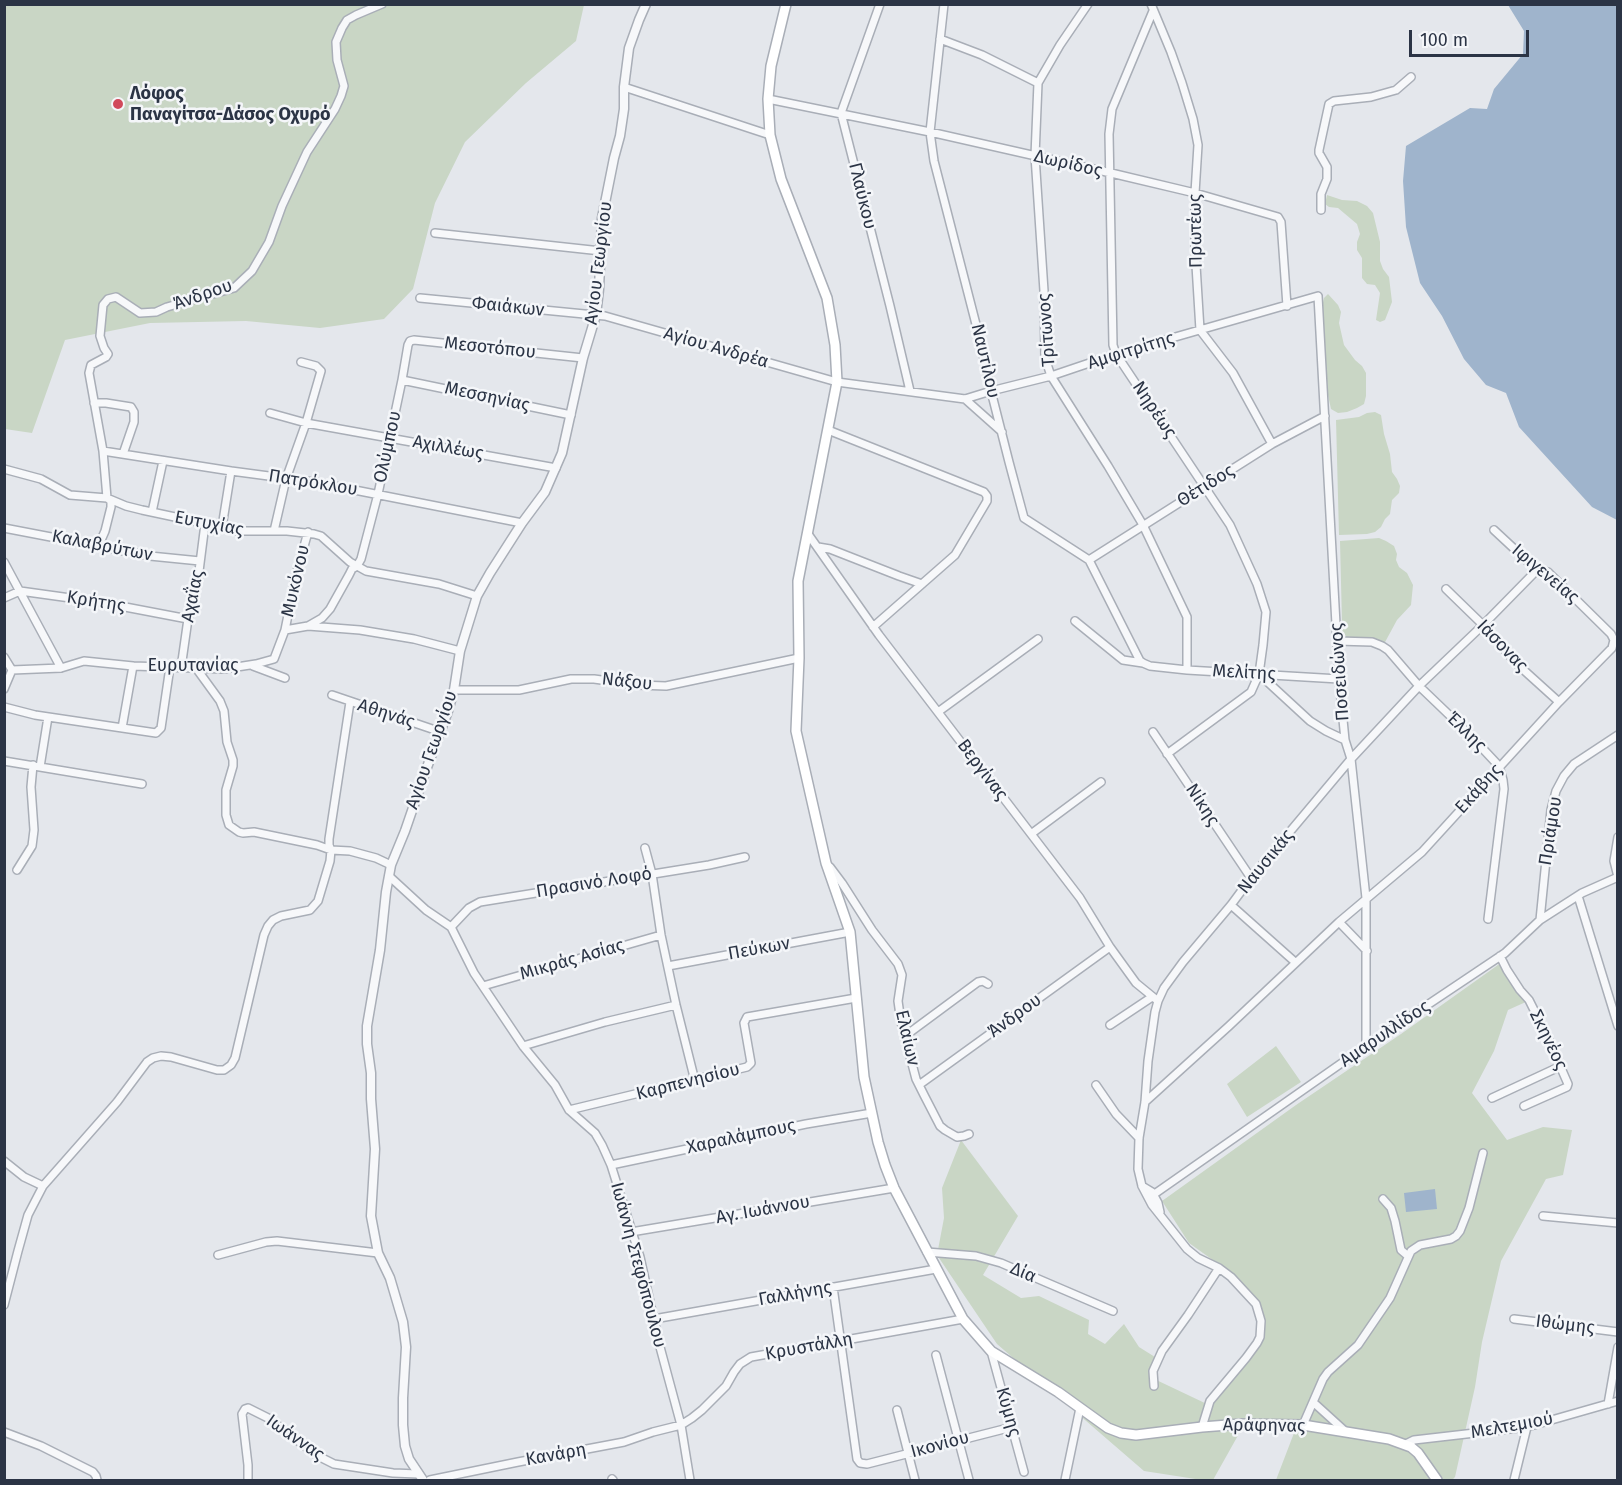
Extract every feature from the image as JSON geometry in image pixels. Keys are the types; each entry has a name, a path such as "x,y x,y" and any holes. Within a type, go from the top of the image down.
{"main road":[{"name":"Αράφηνας","path":"786,4 771,66 768,99 770,135 781,179 827,298 835,345 837,382 798,581 799,658 796,731 826,863 850,932 864,1077 885,1165 894,1188 963,1320 991,1351 1058,1392 1108,1428 1130,1435 1140,1435 1241,1424 1304,1425 1389,1439 1406,1444"},
{"path":"1406,1444 1418,1453 1437,1480"}],"street":[{"name":"Άνδρου","path":"98,547 111,511 111,501 107,498 103,451 89,368 94,362 108,354 102,343 100,331 101,310 105,301 116,297 140,313 156,312 234,288 252,271 269,242 282,206 307,152 335,110 341,96 344,86 337,60 336,42 342,28 347,20 382,4"},
{"name":"Αγίου Γεωργίου","path":"420,1477 409,1459 405,1446 403,1398 406,1347 403,1322 390,1278 378,1253 371,1216 375,1149 367,1026 389,876 391,865 441,732 454,690 460,651 477,596 522,523 545,492 567,437 583,358 596,315 602,218 620,136 629,48 646,4"},
{"path":"841,113 880,4"},
{"name":"Ναυτίλου","path":"944,4 930,132 934,161 980,336 1011,472 1024,518 1089,560"},
{"name":"Τρίτωνος","path":"1088,4 1038,83 1035,156 1044,291 1045,357 1051,376 1143,525 1187,617 1187,670"},
{"name":"Νηρέως","path":"1152,8 1112,109 1109,134 1113,344 1116,354 1230,525 1257,584 1266,617 1259,674 1251,693 1167,754"},
{"name":"Πρωτέως","path":"1152,8 1171,52 1193,119 1198,145 1195,249 1200,330"},
{"path":"940,39 982,55 1038,83"},
{"path":"1321,210 1321,194 1327,179 1328,166 1319,151 1329,104 1334,101 1371,97 1396,90 1411,77"},
{"path":"624,87 770,135"},
{"name":"Δωρίδος","path":"768,99 930,132 1111,173 1279,218 1287,306"},
{"name":"Γλαύκου","path":"841,113 910,391"},
{"path":"435,234 601,251"},
{"name":"Αμφιτρίτης","path":"837,382 965,399 1051,376 1116,354 1318,296"},
{"name":"Ποσειδώνος","path":"1318,296 1339,679 1345,741 1351,759 1366,898 1366,1046"},
{"name":"Φαιάκων","path":"420,298 596,315"},
{"name":"Αγίου Ανδρέα","path":"596,315 837,382"},
{"path":"1200,330 1233,373 1272,444"},
{"name":"Μεσοτόπου","path":"406,352 408,343 414,340 583,358"},
{"name":"Ολύμπου","path":"308,626 322,618 330,609 352,569 361,559 378,494 406,352"},
{"path":"274,531 286,479 321,371 316,366 301,362"},
{"name":"Μεσσηνίας","path":"402,380 571,415"},
{"path":"965,399 1002,432"},
{"path":"94,403 124,405 131,407 134,412 132,428 123,454"},
{"name":"Αχιλλέως","path":"270,413 306,423 556,468"},
{"name":"Θέτιδος","path":"1089,560 1272,444 1325,416"},
{"path":"828,430 984,492 987,496 987,501 955,555 873,627"},
{"name":"Πατρόκλου","path":"103,451 314,482 522,523"},
{"path":"152,512 163,460"},
{"name":"Ευτυχίας","path":"4,469 41,479 70,495 107,498 126,506 205,524 244,532 308,532 321,536 366,571 439,584 477,596"},
{"path":"222,527 231,471"},
{"name":"Αχαΐας","path":"180,668 188,619 198,579 205,524"},
{"name":"Καλαβρύτων","path":"4,528 150,556 200,561"},
{"name":"Ιφιγενείας","path":"1494,530 1537,570 1548,572 1611,634 1614,640 1612,648"},
{"name":"Μυκόνου","path":"285,630 296,575 308,532"},
{"name":"Βεργίνας","path":"808,534 873,627 1080,898 1110,947 1136,983 1155,999"},
{"path":"818,547 830,549 922,584"},
{"path":"1089,560 1140,661 1147,665"},
{"path":"4,562 61,668"},
{"name":"Ναυσικάς","path":"1160,1215 1142,1186 1138,1169 1139,1138 1145,1102 1155,999 1232,905 1251,878 1351,759 1419,686 1537,570"},
{"name":"Ιάσονας","path":"1446,589 1483,625 1517,664 1559,702"},
{"path":"4,598 20,591"},
{"name":"Κρήτης","path":"20,591 99,602 188,619"},
{"name":"Μελίτης","path":"1076,621 1123,660 1187,670 1339,679"},
{"path":"285,630 308,626 360,630 414,639 460,651"},
{"name":"Ευρυτανίας","path":"12,670 61,668 84,661 133,666 224,669 274,659 285,630"},
{"path":"938,712 1038,639"},
{"name":"Έλλης","path":"1337,641 1372,642 1388,650 1419,686 1468,732 1499,766 1504,789 1488,919"},
{"name":"Εκάβης","path":"1145,1102 1339,922 1422,852 1499,766 1612,648"},
{"path":"4,657 12,670 4,689"},
{"name":"Νάξου","path":"454,690 519,690 571,679 666,686 799,658"},
{"path":"250,665 285,678"},
{"path":"122,728 133,666"},
{"path":"4,707 35,715 154,733 160,730 170,667"},
{"path":"196,668 224,711 227,742 232,760 225,797 225,815 229,825 243,833 254,832 331,850 350,851 391,865"},
{"path":"1259,674 1310,721 1345,741"},
{"name":"Αθηνάς","path":"332,695 441,732"},
{"path":"4,1305 28,1215 43,1186 117,1102 147,1062 161,1056 217,1070 224,1070 231,1065 235,1058 264,935 273,920 310,910 318,901 330,861 331,850 328,845 351,702"},
{"path":"17,870 32,846 34,830 31,787 48,717"},
{"name":"Νίκης","path":"1153,732 1251,878"},
{"name":"Πριάμου","path":"1540,920 1551,810 1556,791 1574,764 1617,735"},
{"path":"4,760 142,784"},
{"path":"1031,834 1101,782"},
{"path":"1617,837 1614,861 1617,877"},
{"path":"645,848 652,874 661,935 676,1005 695,1080"},
{"name":"Πρασινό Λοφό","path":"451,927 469,908 480,902 709,865 745,857"},
{"name":"Ελαίων","path":"826,863 898,964 902,975 898,1001 905,1036 919,1085 940,1126 957,1137 969,1134"},
{"name":"Ιωάννη Στεφόπουλου","path":"389,876 426,910 451,927 474,973 523,1046 555,1085 569,1110 595,1133 611,1165 640,1257 660,1347 681,1425 690,1480"},
{"name":"Αμαρυλλίδος","path":"1153,1195 1366,1046 1500,956 1540,920 1578,896 1617,877"},
{"path":"1578,896 1617,1026"},
{"path":"1232,905 1295,962"},
{"path":"1339,922 1367,951"},
{"name":"Πεύκων","path":"668,966 850,932"},
{"name":"Μικράς Ασίας","path":"483,986 661,935"},
{"name":"Άνδρου","path":"919,1085 1110,947"},
{"name":"Σκηνέος","path":"1500,956 1511,976 1529,1000 1568,1080 1567,1087 1524,1106"},
{"path":"905,1036 978,982 983,981 988,984"},
{"name":"Καρπενησίου","path":"569,1110 749,1066 751,1060 744,1021 747,1017 856,998"},
{"path":"1110,1025 1155,999"},
{"path":"523,1046 605,1022 676,1005"},
{"path":"1492,1098 1561,1066"},
{"path":"1096,1085 1116,1114 1139,1138"},
{"name":"Χαραλάμπους","path":"611,1165 806,1124 872,1113"},
{"path":"1304,1425 1323,1379 1358,1346 1390,1298 1411,1251 1420,1245 1451,1239 1460,1231 1469,1208 1483,1152"},
{"path":"4,1161 24,1177 43,1186"},
{"path":"1142,1186 1153,1195 1158,1203 1160,1215 1192,1254 1232,1277 1256,1304 1260,1314 1262,1328 1257,1343 1210,1401 1202,1427"},
{"name":"Αγ. Ιωάννου","path":"632,1232 894,1188"},
{"path":"1383,1199 1391,1208 1401,1250 1408,1256"},
{"path":"1543,1216 1617,1223"},
{"path":"218,1255 277,1241 378,1253"},
{"name":"Δία","path":"927,1252 976,1257 1001,1263 1113,1311"},
{"path":"1154,1386 1153,1371 1162,1351 1219,1268"},
{"name":"Γαλλήνης","path":"654,1319 936,1269"},
{"path":"833,1287 842,1342"},
{"name":"Ιθώμης","path":"1514,1319 1617,1332"},
{"name":"Κρυστάλλη","path":"681,1425 702,1410 726,1386 740,1364 751,1357 963,1320"},
{"name":"Ικονίου","path":"842,1342 858,1459 862,1464 1012,1427"},
{"path":"1608,1404 1617,1347"},
{"name":"Κύμης","path":"991,1351 1024,1472"},
{"path":"936,1355 969,1480"},
{"name":"Μελτεμιού","path":"1406,1444 1414,1440 1527,1427 1617,1401"},
{"path":"1313,1402 1346,1432"},
{"name":"Ιωάννας","path":"248,1480 242,1414 248,1408 268,1418 318,1456 334,1464 420,1477"},
{"path":"1065,1480 1080,1408"},
{"path":"897,1410 915,1480"},
{"name":"Κανάρη","path":"430,1480 624,1442 681,1425"},
{"path":"1514,1480 1527,1427"},
{"path":"4,1432 41,1446 93,1472 97,1480"}],"green space":[{"path":"4,5 584,5 576,41 526,83 465,142 435,203 413,289 384,319 320,328 246,321 150,323 65,340 32,433 5,429"},
{"path":"1327,195 1342,200 1357,201 1367,206 1373,213 1380,242 1380,261 1389,277 1392,302 1385,320 1380,322 1376,320 1380,293 1375,285 1367,284 1362,278 1362,258 1357,250 1360,234 1357,224 1338,208 1325,204"},
{"path":"1328,294 1341,312 1339,323 1344,345 1366,373 1364,404 1347,412 1338,413 1331,409 1328,395 1322,306"},
{"path":"1375,412 1381,415 1392,472 1400,486 1399,493 1392,500 1390,514 1375,532 1339,535 1336,420"},
{"path":"1379,538 1394,546 1399,567 1407,573 1413,585 1411,605 1397,620 1384,644 1368,637 1342,637 1340,541"},
{"path":"1505,960 1528,1001 1508,1010 1494,1051 1472,1093 1507,1140 1543,1127 1572,1130 1563,1175 1546,1179 1501,1261 1455,1477 1452,1480 1276,1480 1299,1420 1245,1423 1213,1480 1144,1471 997,1344 937,1255 944,1218 942,1188 961,1140 1018,1216 983,1275 1021,1298 1039,1296 1089,1320 1088,1334 1105,1344 1124,1324 1139,1347 1155,1357 1150,1377 1209,1405 1264,1336 1260,1308 1248,1289 1231,1273 1189,1243 1162,1201"},
{"path":"1276,1046 1301,1082 1247,1117 1227,1084"}],"water":[{"path":"1508,5 1617,5 1617,520 1592,507 1519,427 1506,393 1486,385 1464,359 1442,316 1420,283 1406,227 1403,181 1406,146 1470,108 1487,109 1494,89 1523,54 1524,31"},
{"path":"1435,1189 1437,1209 1406,1212 1404,1193"}],"place":[{"name":"Λόφος Παναγίτσα-Δάσος Οχυρό","path":"118,104"}]}
